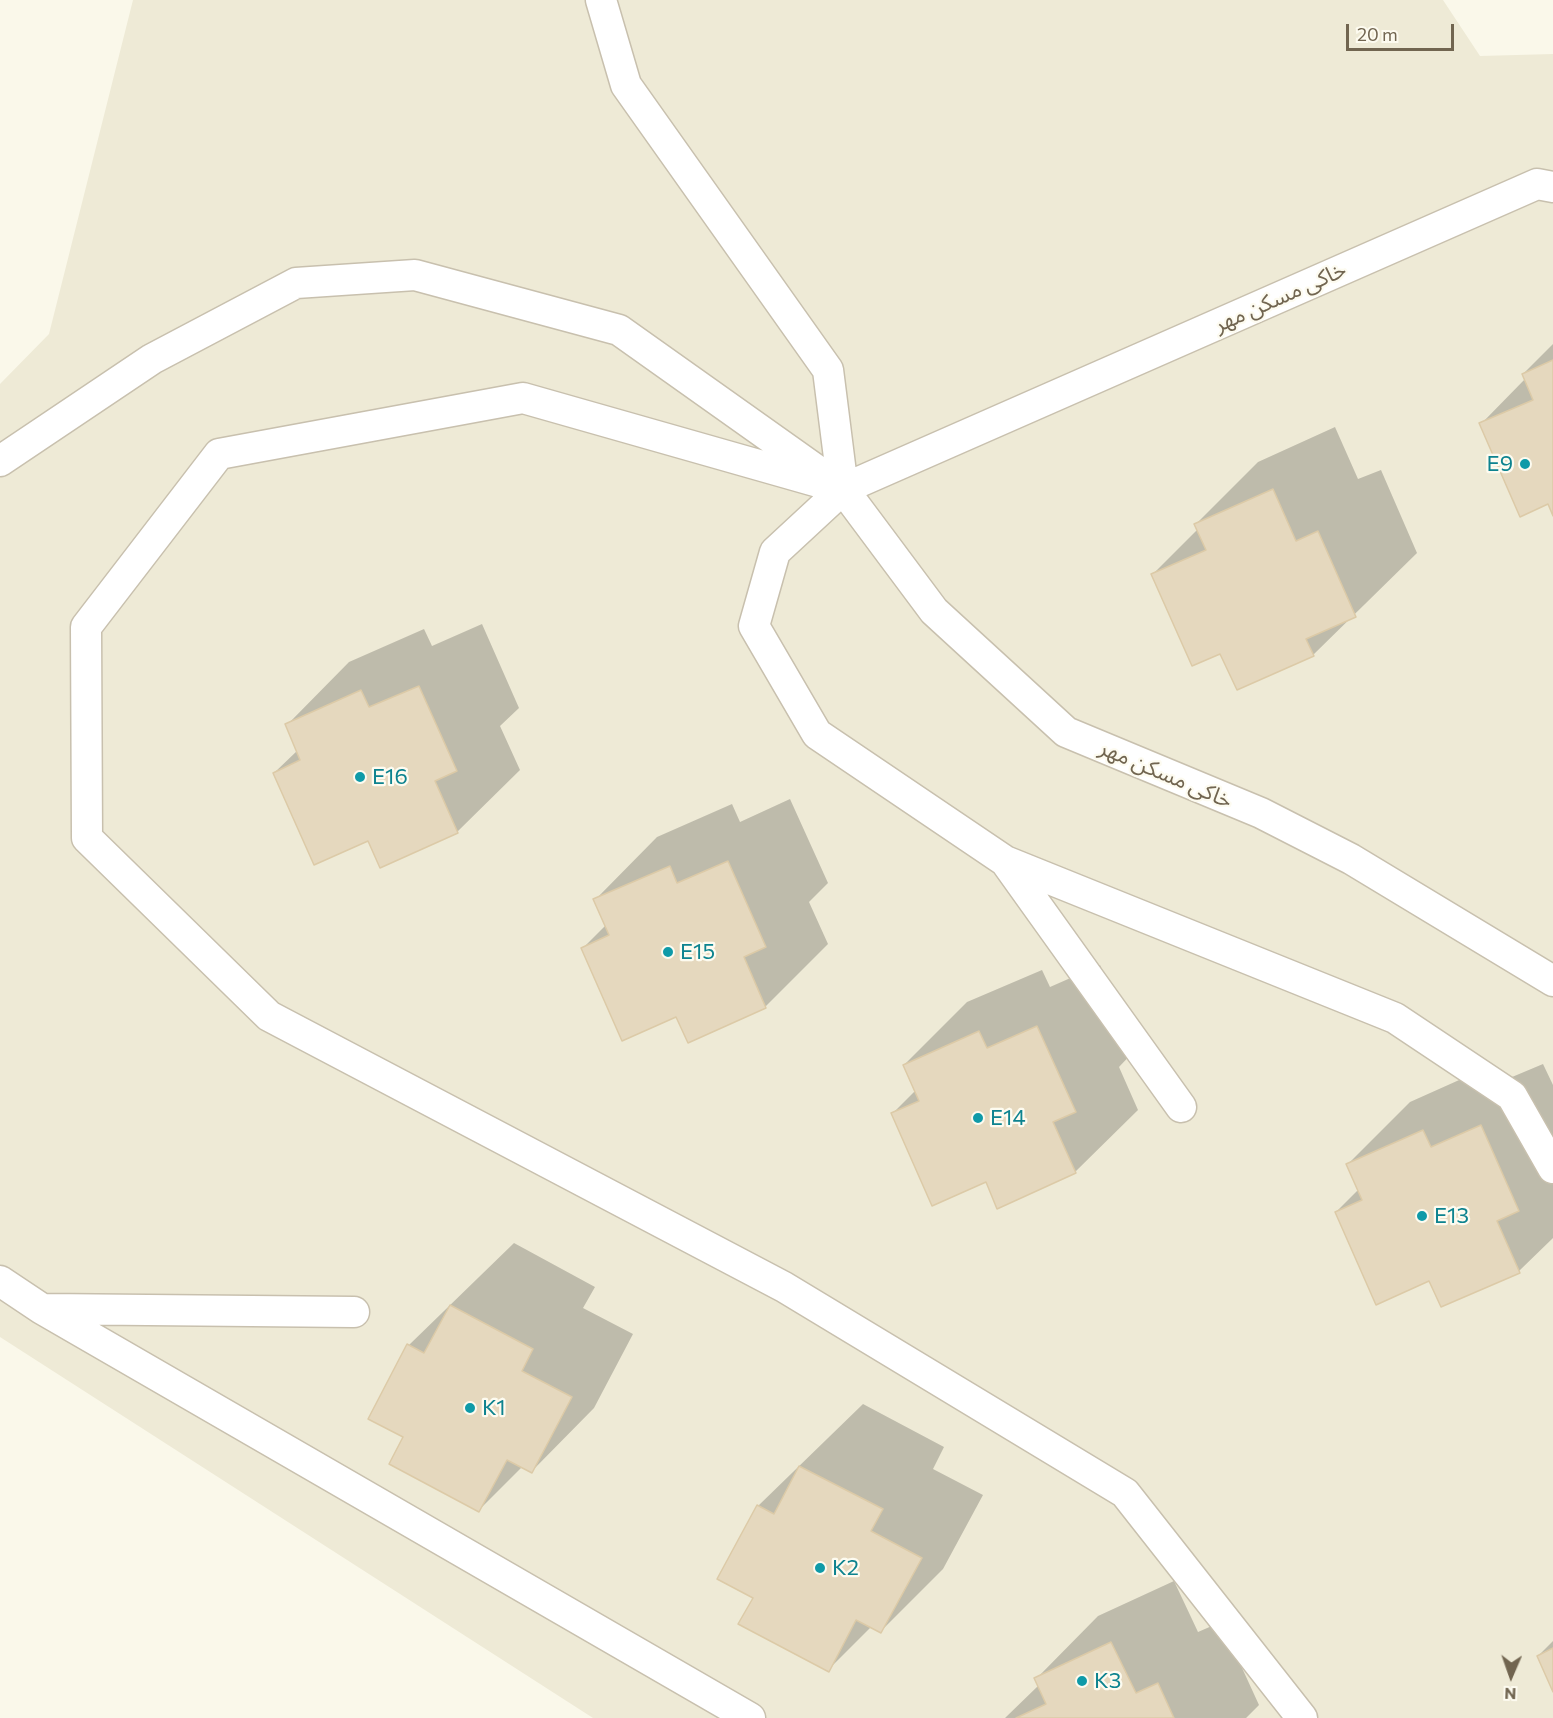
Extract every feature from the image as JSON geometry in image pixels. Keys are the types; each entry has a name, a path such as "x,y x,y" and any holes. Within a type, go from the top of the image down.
{"street":[{"path":"601,0 626,85 828,370 843,489"},
{"name":"خاکی مسکن مهر","path":"1181,1107 1005,861 817,734 754,626 775,552 843,489 1537,184 1553,187"},
{"path":"0,461 152,359 296,283 415,275 619,330 843,489"},
{"path":"843,489 523,398 219,454 86,627 87,838 269,1016 784,1287 1125,1493 1302,1718"},
{"name":"خاکی مسکن مهر","path":"843,489 934,611 1066,732 1261,813 1351,859 1553,981"},
{"path":"1005,861 1395,1018 1512,1096 1553,1168"},
{"path":"0,1281 42,1309 750,1718"},
{"path":"42,1309 354,1312"}],"shaded area":[{"path":"133,0 1443,0 1480,56 1553,54 1553,1718 593,1718 0,1337 0,384 49,334"}],"building":[{"name":"E9","path":"1553,360 1553,516 1548,504 1520,517 1479,423 1533,400 1522,374"},
{"path":"1273,489 1296,541 1318,531 1356,617 1306,639 1314,656 1237,690 1220,654 1192,666 1151,574 1206,550 1194,524"},
{"name":"E16","path":"419,686 457,771 435,781 458,833 380,868 368,841 314,865 273,773 300,760 285,724 361,690 369,707"},
{"name":"E15","path":"728,861 766,947 744,957 766,1008 688,1043 676,1017 622,1041 581,948 609,935 593,899 670,866 677,883"},
{"name":"E14","path":"1037,1026 1076,1112 1053,1122 1076,1173 997,1209 986,1182 932,1206 891,1113 919,1101 903,1065 979,1031 987,1048"},
{"name":"E13","path":"1481,1125 1519,1211 1497,1221 1520,1273 1441,1307 1429,1281 1376,1305 1335,1212 1362,1200 1346,1164 1423,1130 1431,1147"},
{"name":"K1","path":"450,1305 533,1349 522,1371 572,1397 532,1473 507,1460 479,1512 389,1464 403,1437 368,1419 407,1344 424,1353"},
{"name":"K2","path":"799,1466 883,1509 871,1531 922,1558 881,1633 856,1620 829,1672 738,1624 753,1598 717,1579 757,1505 774,1514"},
{"name":"K3","path":"1111,1642 1136,1693 1158,1683 1174,1718 1016,1718 1046,1704 1034,1678"},
{"path":"1553,1648 1553,1692 1537,1656"}],"place":[{"name":"E9","path":"1525,464"},
{"name":"E16","path":"360,777"},
{"name":"E15","path":"668,952"},
{"name":"E14","path":"978,1118"},
{"name":"E13","path":"1422,1216"},
{"name":"K1","path":"470,1408"},
{"name":"K2","path":"820,1568"},
{"name":"K3","path":"1082,1681"}]}
